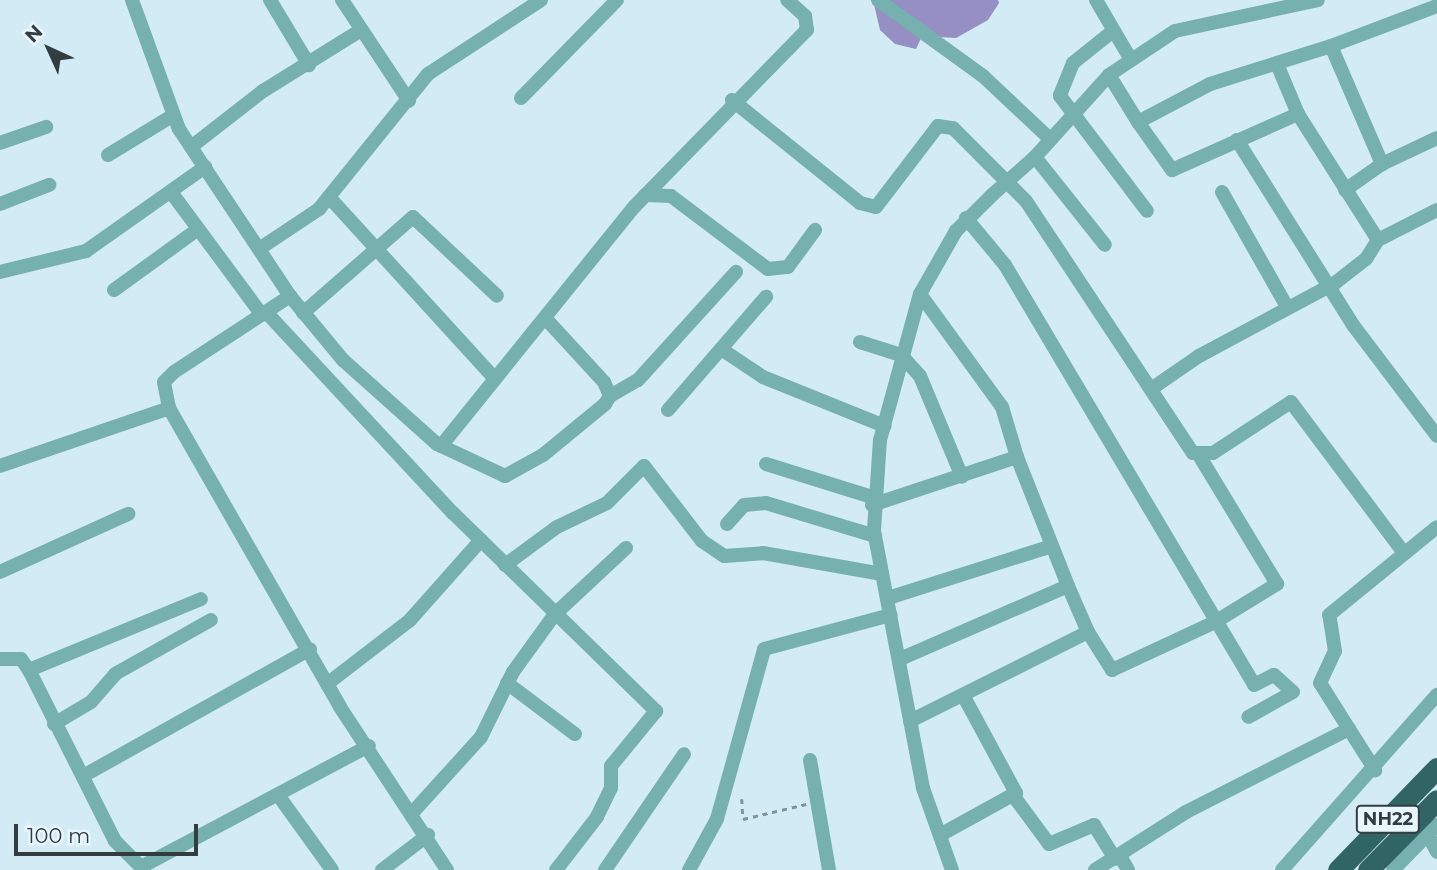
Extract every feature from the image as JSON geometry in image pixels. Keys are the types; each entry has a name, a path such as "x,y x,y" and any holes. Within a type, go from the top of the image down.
{"highway":[{"name":"NH22","path":"1338,870 1437,768"},
{"name":"NH22","path":"1368,870 1437,800"}],"street":[{"path":"132,0 172,116 262,247 303,313 344,360 441,446 505,475 554,447 610,396 643,375 736,272"},
{"path":"270,0 309,65"},
{"path":"342,0 409,101"},
{"path":"262,247 329,197 436,67 541,0"},
{"path":"521,98 616,0"},
{"path":"441,446 645,195 732,100 807,30 805,16 787,0"},
{"path":"878,0 983,76 1050,139"},
{"path":"1096,0 1130,60"},
{"path":"952,870 922,788 875,536 872,501 884,426 901,355 920,294 966,218 1035,158 1071,113 1109,75 1130,60 1191,26 1318,0"},
{"path":"1138,122 1210,84 1331,46 1437,6"},
{"path":"191,147 263,91 309,65 361,30"},
{"path":"1113,31 1063,76 1060,96 1147,211"},
{"path":"1331,46 1382,164"},
{"path":"1277,64 1298,114 1378,240"},
{"path":"1109,75 1172,170 1298,114"},
{"path":"732,100 867,206 883,205 942,124 1009,181 1154,387 1277,584 1216,622 1112,670 1088,632 1068,586 1017,457 1002,407 920,294"},
{"path":"108,155 172,116"},
{"path":"0,143 46,127"},
{"path":"1345,190 1382,164 1437,138"},
{"path":"1237,140 1329,286 1437,436"},
{"path":"1035,158 1105,245"},
{"path":"0,272 86,251 205,167"},
{"path":"0,204 48,185"},
{"path":"171,192 197,230 264,313 505,565 656,711 611,766 611,789 597,817 556,870"},
{"path":"1222,192 1287,307"},
{"path":"645,195 671,196 768,269 788,267 816,230"},
{"path":"329,197 381,250 495,379"},
{"path":"1154,387 1287,307 1329,286 1366,260 1378,240 1437,210"},
{"path":"303,313 381,250 413,217 497,296"},
{"path":"966,218 1005,265 1254,685 1275,675 1293,692 1248,717"},
{"path":"114,289 197,230"},
{"path":"290,296 163,382 169,408 310,649 327,684 428,835 447,870"},
{"path":"668,410 766,297"},
{"path":"546,319 610,396"},
{"path":"860,342 901,355 929,389 962,477"},
{"path":"721,349 763,377 884,426"},
{"path":"1200,457 1291,402 1404,553"},
{"path":"0,466 169,408"},
{"path":"766,464 872,501 962,477 1017,457"},
{"path":"505,565 557,527 607,503 644,466 702,541 724,556 764,553 882,574"},
{"path":"727,524 744,505 766,503 875,536"},
{"path":"0,572 128,514"},
{"path":"1375,770 1320,683 1335,652 1326,622 1333,608 1437,527"},
{"path":"327,684 410,621 481,540"},
{"path":"888,598 1052,546"},
{"path":"413,812 481,737 507,683 555,614 626,548"},
{"path":"900,659 1068,586"},
{"path":"29,670 201,599"},
{"path":"689,870 718,819 764,649 891,615"},
{"path":"54,724 91,702 116,674 211,620"},
{"path":"910,722 1088,632"},
{"path":"83,776 310,649"},
{"path":"0,659 21,659 29,670 115,841 141,867 369,746"},
{"path":"507,683 575,734"},
{"path":"963,695 1011,778 1015,798 1049,844 1094,825 1128,870"},
{"path":"1282,870 1375,770 1437,695"},
{"path":"1095,870 1208,800 1349,729"},
{"path":"605,870 684,754"},
{"path":"810,760 829,870"},
{"path":"278,795 332,870"},
{"path":"940,835 1015,798"},
{"path":"1432,830 1437,852"},
{"path":"1393,870 1432,830"},
{"path":"382,870 428,835"}],"path":[{"path":"741,799 743,819 818,801"}],"shaded area":[{"path":"873,0 998,0 999,3 988,20 956,38 922,36 916,49 895,44 880,30"}]}
